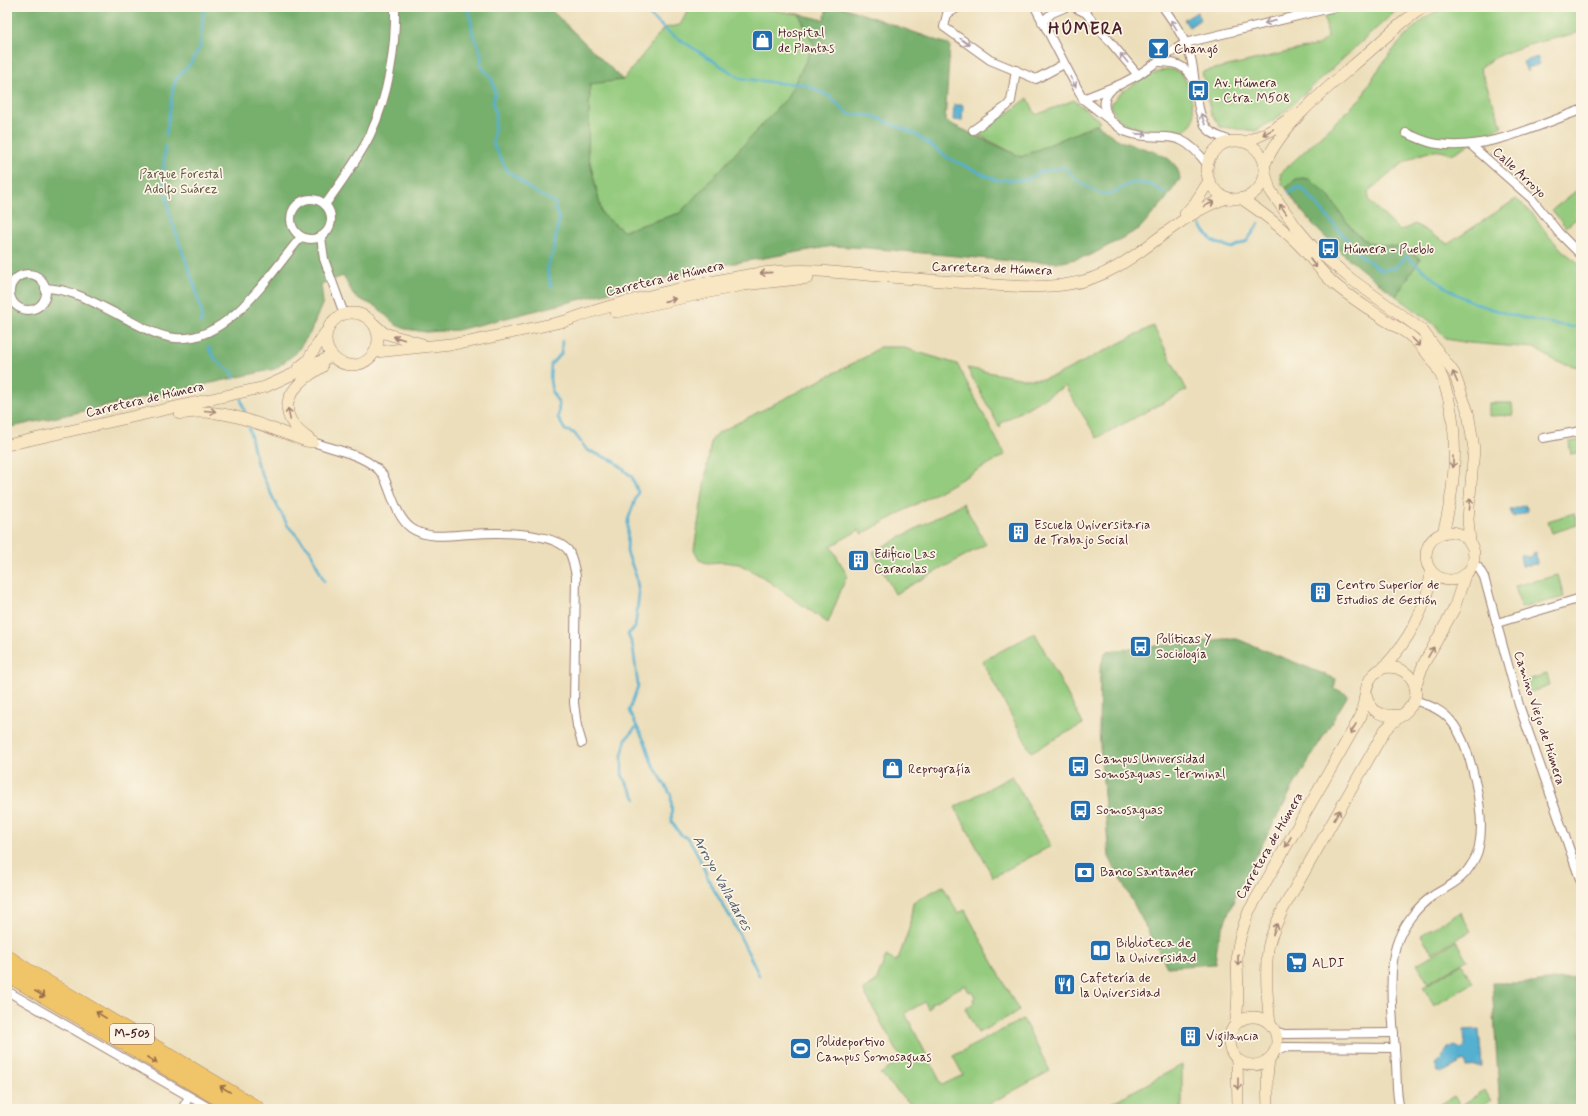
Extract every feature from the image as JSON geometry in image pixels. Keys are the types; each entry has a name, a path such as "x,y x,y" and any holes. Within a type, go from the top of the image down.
{"highway":[{"name":"M-503","path":"7,957 26,970 258,1109"},
{"name":"M-503","path":"8,979 237,1109"}],"street":[{"path":"326,205 370,135 384,94 391,57 395,7"},
{"path":"959,7 947,14 944,27 990,60 1036,79 1064,64"},
{"path":"1035,7 1083,99 1111,122 1132,134 1173,137 1184,140 1198,151 1207,164 1209,181 1216,191 1226,198 1242,199 1257,209 1287,234 1338,287 1414,339 1431,359 1444,381 1451,407 1453,432 1453,475 1448,516 1443,533"},
{"path":"1074,7 1086,13 1138,75"},
{"path":"1163,7 1185,43 1191,59 1200,111 1206,126 1215,135 1230,141 1246,142 1272,130 1311,103"},
{"path":"1083,99 1113,88 1138,75 1185,43 1318,9 1335,7"},
{"path":"1242,199 1257,191 1263,182 1270,151 1279,138 1311,103 1387,36 1424,7"},
{"path":"1042,22 1063,8"},
{"path":"1157,62 1171,62 1182,65 1195,83"},
{"path":"973,130 1007,106 1011,101 1016,70"},
{"path":"1111,122 1104,107 1107,94 1113,88"},
{"path":"1406,133 1437,144 1471,145 1497,140 1581,110"},
{"path":"1207,164 1213,152 1221,144 1230,141"},
{"path":"1246,142 1254,147 1265,168 1270,190 1296,227 1313,247 1350,280 1422,330 1454,374 1468,412 1474,450 1468,519 1470,543 1474,553 1473,563 1465,575 1454,609 1423,665 1416,688 1415,700 1411,707 1385,730 1284,909 1274,929 1268,948 1267,1003 1277,1041 1267,1077 1268,1109"},
{"name":"Calle Arroyo","path":"1471,145 1532,199 1559,233 1581,255"},
{"name":"Carretera de Húmera","path":"1170,231 1195,203 1209,181"},
{"name":"Carretera de Húmera","path":"376,352 470,342 563,322 599,309 738,276 778,272 810,271 846,275 1014,286 1069,285 1092,279 1117,268 1201,208 1226,198"},
{"path":"308,199 320,201 326,205 331,216 331,222 326,233 321,237 311,240 301,237 293,228 291,222 294,209 302,201 308,199"},
{"path":"45,288 60,289 86,297 154,333 175,338 188,338 214,328 245,305 260,291 279,262 301,237"},
{"path":"321,237 324,259 344,314"},
{"path":"23,274 37,276 45,288 43,301 37,307 30,310 21,308 13,303 8,293 13,281 23,274"},
{"path":"344,314 360,314 372,323 377,333 378,343 376,352 366,361 357,365 347,365 333,358 325,341 326,330 335,318 344,314"},
{"name":"Carretera de Húmera","path":"372,323 384,333 430,346"},
{"name":"Carretera de Húmera","path":"288,378 307,361 326,330"},
{"path":"313,442 293,426 287,414 287,406 293,390 298,384 333,358"},
{"name":"Carretera de Húmera","path":"7,445 265,387 333,358"},
{"path":"144,414 162,417 194,411 209,411 235,417 361,459 378,469 406,523 417,532 427,535 440,536 492,534 539,537 554,540 568,551 574,563 576,576 574,703 577,726 582,743"},
{"path":"1543,438 1581,431"},
{"path":"1401,715 1386,716 1375,711 1368,702 1366,693 1368,683 1373,674 1383,668 1391,659 1414,624 1426,598 1431,572 1426,559 1428,546 1433,539 1443,533 1457,533 1465,537 1470,543"},
{"name":"Camino Viejo de Húmera","path":"1473,563 1478,566 1484,577 1519,705 1581,882"},
{"path":"1431,572 1440,578 1450,581 1465,575"},
{"path":"1497,623 1581,598"},
{"path":"1383,668 1393,667 1404,670 1412,678 1416,688"},
{"name":"Carretera de Húmera","path":"1235,1025 1238,1005 1237,955 1241,931 1246,918 1360,716 1365,705 1366,693"},
{"path":"1400,1109 1394,1033 1392,966 1397,945 1407,924 1426,901 1460,879 1469,869 1479,846 1481,826 1477,788 1467,752 1458,733 1451,721 1441,711 1415,700"},
{"path":"8,979 189,1097 211,1109"},
{"path":"1394,1033 1284,1034 1255,1016 1244,1018 1235,1025 1229,1040 1231,1049 1237,1058 1245,1063 1259,1064 1284,1047 1395,1048"},
{"path":"1237,1058 1238,1109"},
{"path":"182,1109 189,1097"}],"green space":[{"name":"Parque Forestal Adolfo Suárez","path":"7,7 548,7 623,80 590,84 588,153 602,214 623,231 680,213 787,98 814,45 799,14 824,20 827,7 843,7 950,45 945,121 1021,157 1097,124 1121,141 1166,157 1178,170 1180,179 1163,203 1139,229 1091,255 1063,262 1022,262 833,246 706,268 458,330 426,332 405,329 396,325 377,307 355,297 343,276 321,284 323,302 310,333 296,353 275,369 7,428"},
{"path":"690,7 751,7 799,14 814,45 787,98 680,213 623,231 602,214 588,153 590,83 623,80 664,28 680,25"},
{"path":"1357,7 1400,7 1281,115 1256,131 1220,127 1211,113 1202,72 1318,45 1328,37 1324,14"},
{"path":"1445,7 1581,7 1581,32 1515,49 1503,54 1480,68 1502,126 1452,154 1434,151 1424,153 1406,161 1382,179 1368,193 1370,202 1400,231 1415,224 1448,244 1516,199 1533,214 1548,235 1563,251 1581,265 1581,368 1555,361 1534,348 1469,343 1446,339 1435,325 1396,296 1420,259 1404,248 1368,244 1355,233 1327,194 1296,179 1286,188 1282,184 1280,174 1363,96 1374,75 1401,41 1429,15"},
{"path":"1166,69 1180,73 1185,79 1191,96 1194,114 1194,118 1190,126 1182,132 1151,130 1130,125 1121,121 1115,114 1111,104 1116,98 1128,87"},
{"path":"1028,98 1036,115 1074,100 1100,121 1097,124 1021,157 977,134"},
{"path":"1296,179 1309,179 1327,194 1355,233 1369,243 1404,248 1420,259 1396,296 1335,247 1297,204 1286,188"},
{"path":"1581,187 1581,215 1566,227 1552,210"},
{"path":"1153,326 1187,390 1097,438 1065,386 1001,423 1000,428 967,368 1024,379 1043,379 1057,375"},
{"path":"879,347 901,347 957,364 1005,455 862,534 859,530 831,546 847,575 828,623 761,576 739,564 722,562 707,563 699,560 694,550 711,441 718,433 867,356"},
{"path":"1489,403 1512,403 1513,415 1489,416"},
{"path":"1581,440 1581,452 1571,454 1569,442"},
{"path":"963,503 986,544 895,594 873,552"},
{"path":"1574,513 1577,525 1552,533 1548,521"},
{"path":"1558,575 1564,597 1521,608 1515,586"},
{"path":"1035,633 1083,724 1031,752 982,661"},
{"path":"1237,639 1336,679 1334,688 1348,695 1293,787 1239,888 1218,939 1215,964 1167,967 1109,857 1099,732 1100,669 1107,651"},
{"path":"1547,674 1550,686 1527,693 1523,681"},
{"path":"1012,776 1051,846 993,877 955,807"},
{"path":"943,886 958,913 965,910 1019,1011 978,1033 965,1008 974,1003 973,999 975,997 972,991 969,992 965,985 930,1004 931,1007 928,1009 925,1002 905,1013 942,1085 963,1075 953,1056 1023,1019 1050,1071 980,1109 919,1109 905,1099 880,1074 902,1060 863,990 876,982 886,956 895,961 898,959 909,929 913,902"},
{"path":"1460,912 1471,931 1432,953 1421,935"},
{"path":"1456,941 1467,960 1428,983 1417,964"},
{"path":"1462,964 1473,983 1434,1006 1423,987"},
{"path":"1581,976 1581,1109 1500,1109 1492,983 1532,983"},
{"path":"1182,1065 1182,1109 1100,1109"},
{"path":"1485,1090 1491,1101 1478,1109 1466,1109 1462,1104"},
{"path":"1454,1096 1462,1109 1433,1109"}],"water":[{"path":"1197,12 1201,19 1189,27 1184,20"},
{"path":"1537,57 1540,64 1528,68 1529,71 1527,72 1523,62"},
{"path":"954,105 963,105 962,121 953,120"},
{"path":"1525,505 1528,510 1527,512 1513,517 1510,510"},
{"path":"1536,552 1537,564 1522,566 1521,554 1527,557 1533,556 1533,553"},
{"path":"1479,1029 1482,1066 1466,1067 1466,1063 1463,1061 1442,1073 1438,1072 1435,1064 1442,1058 1447,1048 1455,1046 1461,1049 1465,1047 1464,1030"}],"waterway":[{"path":"166,135 173,88 176,79 191,63 200,47 204,7"},
{"name":"Arroyo Valladares","path":"466,7 470,15 473,35 481,52 481,66 492,79 495,92 493,104 496,114 493,144 507,170 534,192 554,202 559,220 553,252 547,268 551,286"},
{"path":"641,7 668,32 740,78 777,83 804,84 829,96 848,114 874,116 915,134 950,159 996,180 1027,180 1040,172 1064,167 1084,185 1090,189 1102,193 1112,193 1128,185 1139,183 1155,187 1165,194"},
{"path":"165,146 163,175 170,216 195,287 202,313 201,324"},
{"path":"1289,192 1300,187 1306,192 1360,255 1381,270 1395,268 1406,257 1450,290 1478,304 1527,319 1575,327"},
{"path":"1200,225 1212,241 1232,248 1247,241 1259,223"},
{"name":"Arroyo Valladares","path":"562,341 561,354 551,364 550,380 552,392 559,404 558,418 565,430 574,433 587,450 614,461 632,477 638,492 628,520 627,552 636,576 639,594 635,628 628,634 633,647 638,686 629,711 645,742 651,761 671,795 672,822 680,834 689,839 698,855 711,885 732,920 759,975"},
{"path":"208,347 216,360 233,373 234,379"},
{"path":"241,399 245,413"},
{"path":"249,428 257,464 274,500 288,526 310,550 324,581"},
{"path":"636,727 626,739 622,755 622,775 636,799"}],"place":[{"name":"Hospital de Plantas","path":"763,40"},
{"name":"Changó","path":"1158,49"},
{"name":"Av. Húmera - Ctra. M508","path":"1199,90"},
{"name":"Húmera - Pueblo","path":"1329,249"},
{"name":"Escuela Universitaria de Trabajo Social","path":"1018,532"},
{"name":"Edificio Las Caracolas","path":"859,561"},
{"name":"Centro Superior de Estudios de Gestión","path":"1320,592"},
{"name":"Políticas Y Sociología","path":"1140,646"},
{"name":"Campus Universidad Somosaguas - Terminal","path":"1078,766"},
{"name":"Reprografía","path":"893,769"},
{"name":"Somosaguas","path":"1080,810"},
{"name":"Banco Santander","path":"1085,872"},
{"name":"Biblioteca de la Universidad","path":"1100,950"},
{"name":"ALDI","path":"1297,963"},
{"name":"Cafetería de la Universidad","path":"1064,985"},
{"name":"Vigilancia","path":"1191,1036"},
{"name":"Polideportivo Campus Somosaguas","path":"801,1049"}],"district":[{"name":"HÚMERA","path":"1086,29"}]}
